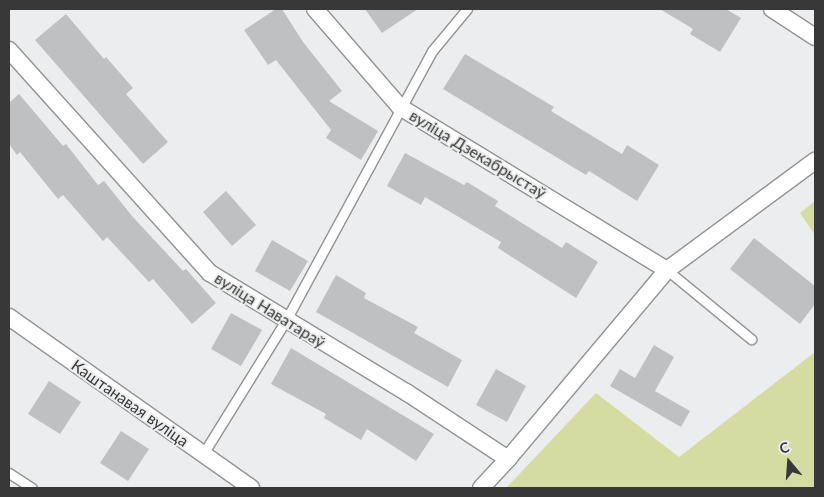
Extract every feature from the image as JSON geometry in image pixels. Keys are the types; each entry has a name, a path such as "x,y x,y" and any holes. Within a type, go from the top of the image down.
{"street":[{"name":"вуліца Дзекабрыстаў","path":"315,9 400,107 667,270"},
{"path":"772,9 815,37"},
{"name":"вуліца Наватараў","path":"9,50 210,273 406,392 508,459"},
{"path":"481,488 508,459 667,270 815,161"},
{"name":"Каштанавая вуліца","path":"9,317 251,488"}],"lane":[{"path":"203,454 286,320 432,51 467,9"},
{"path":"667,270 751,339"},
{"path":"9,473 32,488"}],"green space":[{"path":"815,201 815,235 800,213"},
{"path":"815,352 815,488 506,488 596,393 679,457"}],"building":[{"path":"276,9 282,9 303,42 342,91 329,101 378,131 361,160 326,138 331,130 276,60 268,65 244,30"},
{"path":"365,9 418,9 382,33"},
{"path":"660,9 726,9 741,18 720,52 690,34 693,29"},
{"path":"66,14 104,59 106,57 133,88 126,94 168,142 143,164 35,40"},
{"path":"465,54 554,107 551,111 622,154 627,145 659,165 637,201 589,171 586,175 443,89"},
{"path":"19,94 63,146 66,144 98,185 104,181 132,216 183,271 186,269 216,303 192,324 153,279 149,282 107,237 103,241 63,195 58,199 20,152 17,155 9,144 9,103"},
{"path":"405,153 464,185 467,182 498,201 495,206 562,248 566,242 598,262 576,298 498,248 501,242 425,197 421,205 387,186"},
{"path":"226,191 256,225 232,246 203,212"},
{"path":"754,238 815,286 815,304 800,324 730,269"},
{"path":"272,240 308,261 290,291 255,271"},
{"path":"336,275 366,293 364,298 418,327 414,333 462,360 448,387 316,312"},
{"path":"231,313 262,330 241,366 211,349"},
{"path":"654,345 674,357 655,391 690,411 681,427 610,386 620,369 635,378"},
{"path":"291,348 434,434 416,461 367,429 361,440 324,418 326,414 271,384"},
{"path":"496,369 526,386 507,422 476,405"},
{"path":"49,381 81,402 60,434 28,414"},
{"path":"121,431 149,449 128,481 100,463"}]}
